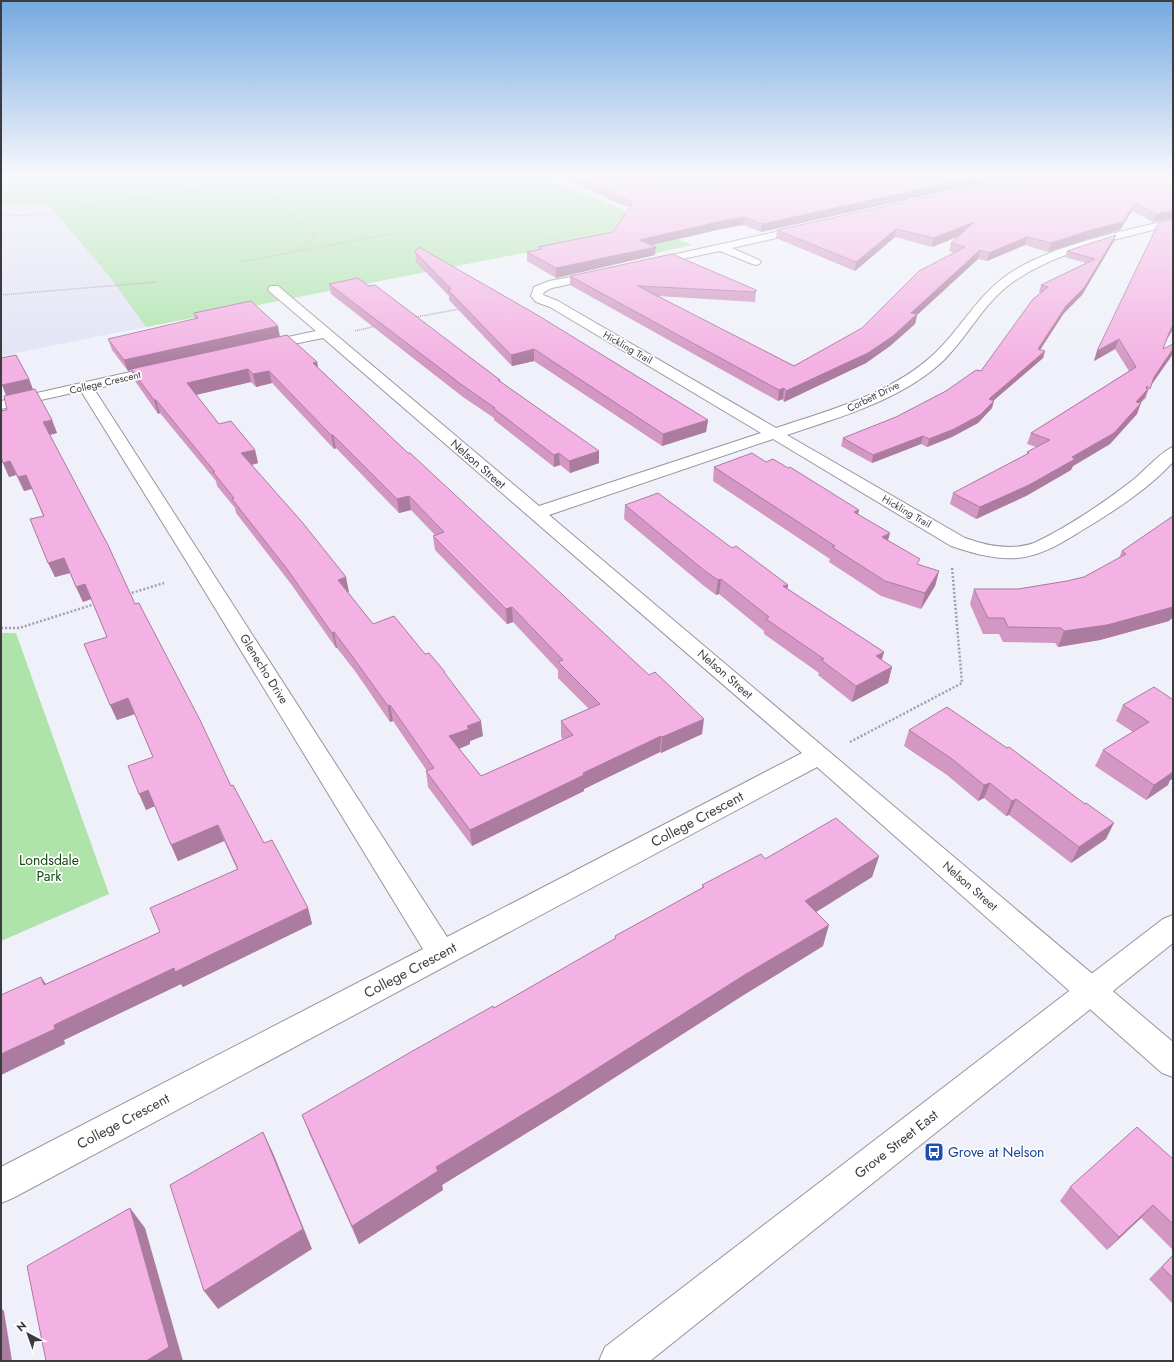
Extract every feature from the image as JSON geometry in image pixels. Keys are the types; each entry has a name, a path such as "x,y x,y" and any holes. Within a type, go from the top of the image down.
{"street":[{"path":"637,266 762,238"},
{"name":"Corbett Drive","path":"536,513 867,401 908,379 948,348 986,299 998,287 1014,276 1035,264 1117,238"},
{"path":"721,247 755,262"},
{"name":"Hickling Trail","path":"606,273 549,285 538,290 537,296 540,299 554,304 775,433 958,542 980,550 1002,553 1027,551 1048,543 1109,506 1143,480 1173,452"},
{"name":"Nelson Street","path":"274,288 819,755 1173,1062"},
{"path":"253,349 326,333"},
{"name":"College Crescent","path":"1,405 176,366"},
{"name":"Glenecho Drive","path":"85,386 441,953"},
{"name":"College Crescent","path":"1,1186 819,755"},
{"name":"Grove Street East","path":"619,1361 1173,926"}],"path":[{"path":"296,251 315,238"},
{"path":"241,262 375,238"},
{"path":"548,238 562,242 586,238"},
{"path":"1,295 156,282"},
{"path":"410,318 461,308"},
{"path":"351,332 380,325"},
{"path":"850,742 962,683 952,567"},
{"path":"126,594 164,583"},
{"path":"1,628 19,628 96,604"}],"shaded area":[{"path":"1,238 76,238 109,276 146,327 1,356"}],"green space":[{"path":"76,238 602,238 146,327 109,276"},
{"path":"614,238 675,238 692,245 651,254"},
{"name":"Londsdale Park","path":"1,633 16,633 109,894 1,941"}],"building":[{"path":"585,238 650,238 639,240 656,247 556,268 527,252 542,249 538,247"},
{"path":"796,238 886,238 856,262"},
{"path":"957,238 1026,238 989,253 980,250 911,313 917,314 893,336 868,353 786,391 784,388 779,390 570,276 672,254 756,290 756,292 638,286 794,366 862,328 919,271 965,247 951,243"},
{"path":"1029,238 1068,238 1051,243"},
{"path":"1108,238 1114,238 1084,288 1066,306 1038,349 1045,351 989,399 994,401 980,415 954,429 929,439 923,436 873,455 843,438 896,417 946,391 976,370 981,371 1033,299 1048,287 1041,285 1095,259 1067,251"},
{"path":"1152,238 1173,238 1173,325 1163,349 1173,344 1173,349 1154,377 1150,389 1147,386 1146,388 1148,389 1136,402 1141,403 1114,433 1072,457 1075,459 1029,485 980,507 953,493 1029,453 1027,452 1050,440 1031,433 1136,367 1119,339 1097,351"},
{"path":"419,247 539,316 708,420 663,434 534,349 511,355 448,290 451,289 415,252"},
{"path":"358,278 369,286 375,285 500,380 498,380 599,451 569,461 559,453 554,455 493,408 495,408 462,385 329,284"},
{"path":"251,301 278,326 124,360 108,339 198,318 194,313"},
{"path":"287,335 317,362 313,363 408,453 410,453 649,675 655,672 704,719 662,737 661,736 583,773 584,775 470,830 426,771 434,768 390,705 388,706 334,632 332,633 287,569 232,499 234,498 213,472 215,472 156,400 154,400 131,369","holes":["248,369 253,374 269,371 331,435 333,435 397,499 409,496 444,532 433,536 506,609 512,607 563,660 558,662 600,704 561,721 573,735 481,776 449,736 469,729 467,726 481,721 445,672 429,653 425,654 394,616 373,624 338,580 346,577 302,522 241,453 255,450 231,421 219,424 187,383"]},
{"path":"16,355 29,379 2,385 1,358"},
{"path":"35,389 52,420 43,422 108,545 135,604 139,603 200,720 231,786 233,785 264,843 272,840 308,908 175,972 174,968 54,1025 55,1029 1,1054 1,995 41,977 44,985 160,932 150,908 238,869 218,825 171,845 148,790 139,794 128,766 153,757 128,698 110,705 84,644 107,637 85,584 76,587 64,558 48,563 30,519 44,516 26,475 18,477 10,461 3,463 1,457 1,411 7,410 4,396"},
{"path":"752,453 766,462 773,459 788,468 790,467 859,510 854,512 890,533 882,537 920,559 917,564 939,571 925,593 885,581 832,547 835,546 714,467"},
{"path":"658,493 732,548 736,546 788,585 783,586 884,652 876,656 892,667 856,686 821,660 824,659 766,619 769,617 721,579 718,580 705,571 625,505"},
{"path":"1173,516 1173,607 1107,625 1064,631 1061,628 1008,627 1004,618 988,618 974,589 1018,589 1084,577 1126,554 1122,551"},
{"path":"1154,687 1172,699 1173,698 1173,772 1154,785 1103,750 1149,722 1123,705"},
{"path":"947,707 1007,748 1009,747 1085,804 1086,803 1114,823 1079,847 1016,799 1012,801 990,783 984,785 952,759 909,730"},
{"path":"836,818 879,856 805,901 829,925 746,974 563,1090 436,1167 438,1171 352,1226 302,1115 416,1049 493,1006 494,1008 616,938 615,936 704,887 702,885 761,854 765,859"},
{"path":"1137,1127 1173,1159 1173,1224 1153,1205 1119,1237 1070,1187"},
{"path":"263,1132 303,1229 204,1291 170,1185"},
{"path":"130,1208 169,1347 146,1361 46,1361 27,1266"},
{"path":"1173,1255 1173,1278 1162,1267"}],"place":[{"name":"Grove at Nelson","path":"934,1152"}]}
